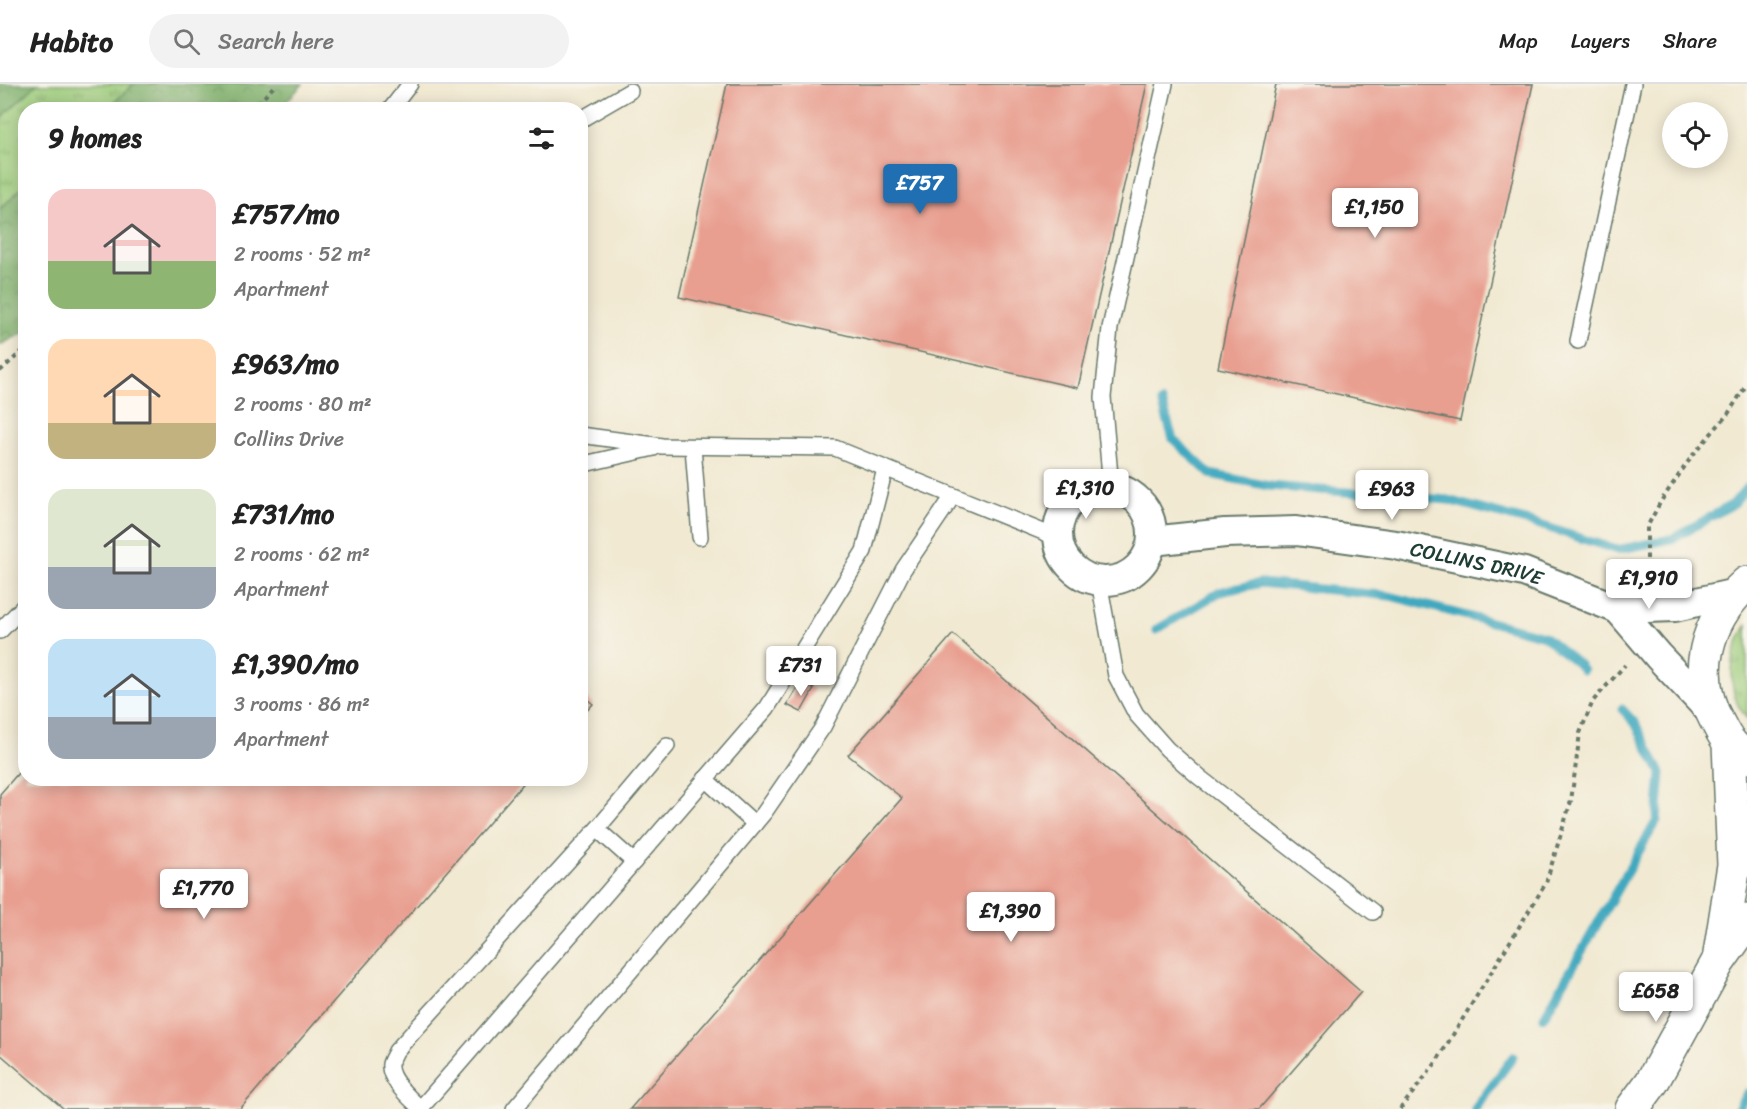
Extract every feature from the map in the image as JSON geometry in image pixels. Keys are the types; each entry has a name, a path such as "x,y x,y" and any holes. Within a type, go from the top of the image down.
{"street":[{"path":"1111,487 1134,497 1146,511 1152,527 1152,541 1144,562 1131,574 1116,580 1099,581 1074,570 1062,554 1058,538 1059,525 1065,509 1071,501 1095,488 1111,487"},
{"name":"COLLINS DRIVE","path":"1152,541 1225,533 1296,531 1396,545 1524,572 1618,609 1675,607 1742,588"},
{"path":"1718,962 1734,865 1738,751 1712,713 1704,682 1706,650 1717,619 1742,588"},
{"name":"COLLINS DRIVE","path":"1618,609 1712,713"},
{"path":"1632,1109 1652,1082 1718,962 1747,921"}],"lane":[{"path":"396,102 410,84"},
{"path":"1111,487 1103,397 1110,328 1165,84"},
{"path":"1578,341 1633,84"},
{"path":"588,115 630,91"},
{"path":"588,436 663,446 835,448 1058,538"},
{"path":"588,463 663,446"},
{"path":"693,447 700,537"},
{"path":"667,746 597,829 396,1051 390,1065 392,1075 421,1109 767,708 864,551 885,469"},
{"path":"514,1109 755,824 824,727 903,570 953,496"},
{"path":"1099,581 1116,676 1136,714 1167,749 1199,777 1373,912"},
{"path":"0,631 18,612"},
{"path":"705,780 755,824"},
{"path":"597,829 634,862"}],"path":[{"path":"259,102 276,84"},
{"path":"0,371 18,355"},
{"path":"1652,607 1647,562 1647,527 1661,501 1692,456 1728,414 1747,384"},
{"path":"1400,1109 1435,1064 1546,883 1571,801 1580,733 1593,701 1646,641"}],"green space":[{"path":"0,84 37,84 6,113 0,122"},
{"path":"37,84 134,84 115,102 18,102 18,192 0,209 0,122 6,113"},
{"path":"134,84 303,84 286,102 115,102"},
{"path":"18,192 18,336 0,345 0,209"},
{"path":"1747,625 1747,719 1737,703 1732,673 1738,643"}],"building":[{"path":"727,84 1147,84 1078,388 679,297"},
{"path":"1276,84 1533,84 1460,421 1218,368"},
{"path":"953,634 1361,992 1259,1109 630,1109 902,798 848,755"},
{"path":"801,681 814,689 801,712 787,705"},
{"path":"588,700 593,704 588,709"},
{"path":"18,773 18,786 521,786 240,1109 64,1109 0,1054 0,794"}],"waterway":[{"path":"1162,402 1173,439 1210,474 1269,486 1448,500 1537,524 1617,550 1672,539 1733,504 1747,487"},
{"path":"1156,630 1220,592 1261,583 1390,596 1544,636 1583,670"},
{"path":"1544,1017 1657,820 1661,773 1635,723 1622,709"},
{"path":"1475,1109 1513,1057"},
{"path":"1738,1109 1747,1093"}]}
